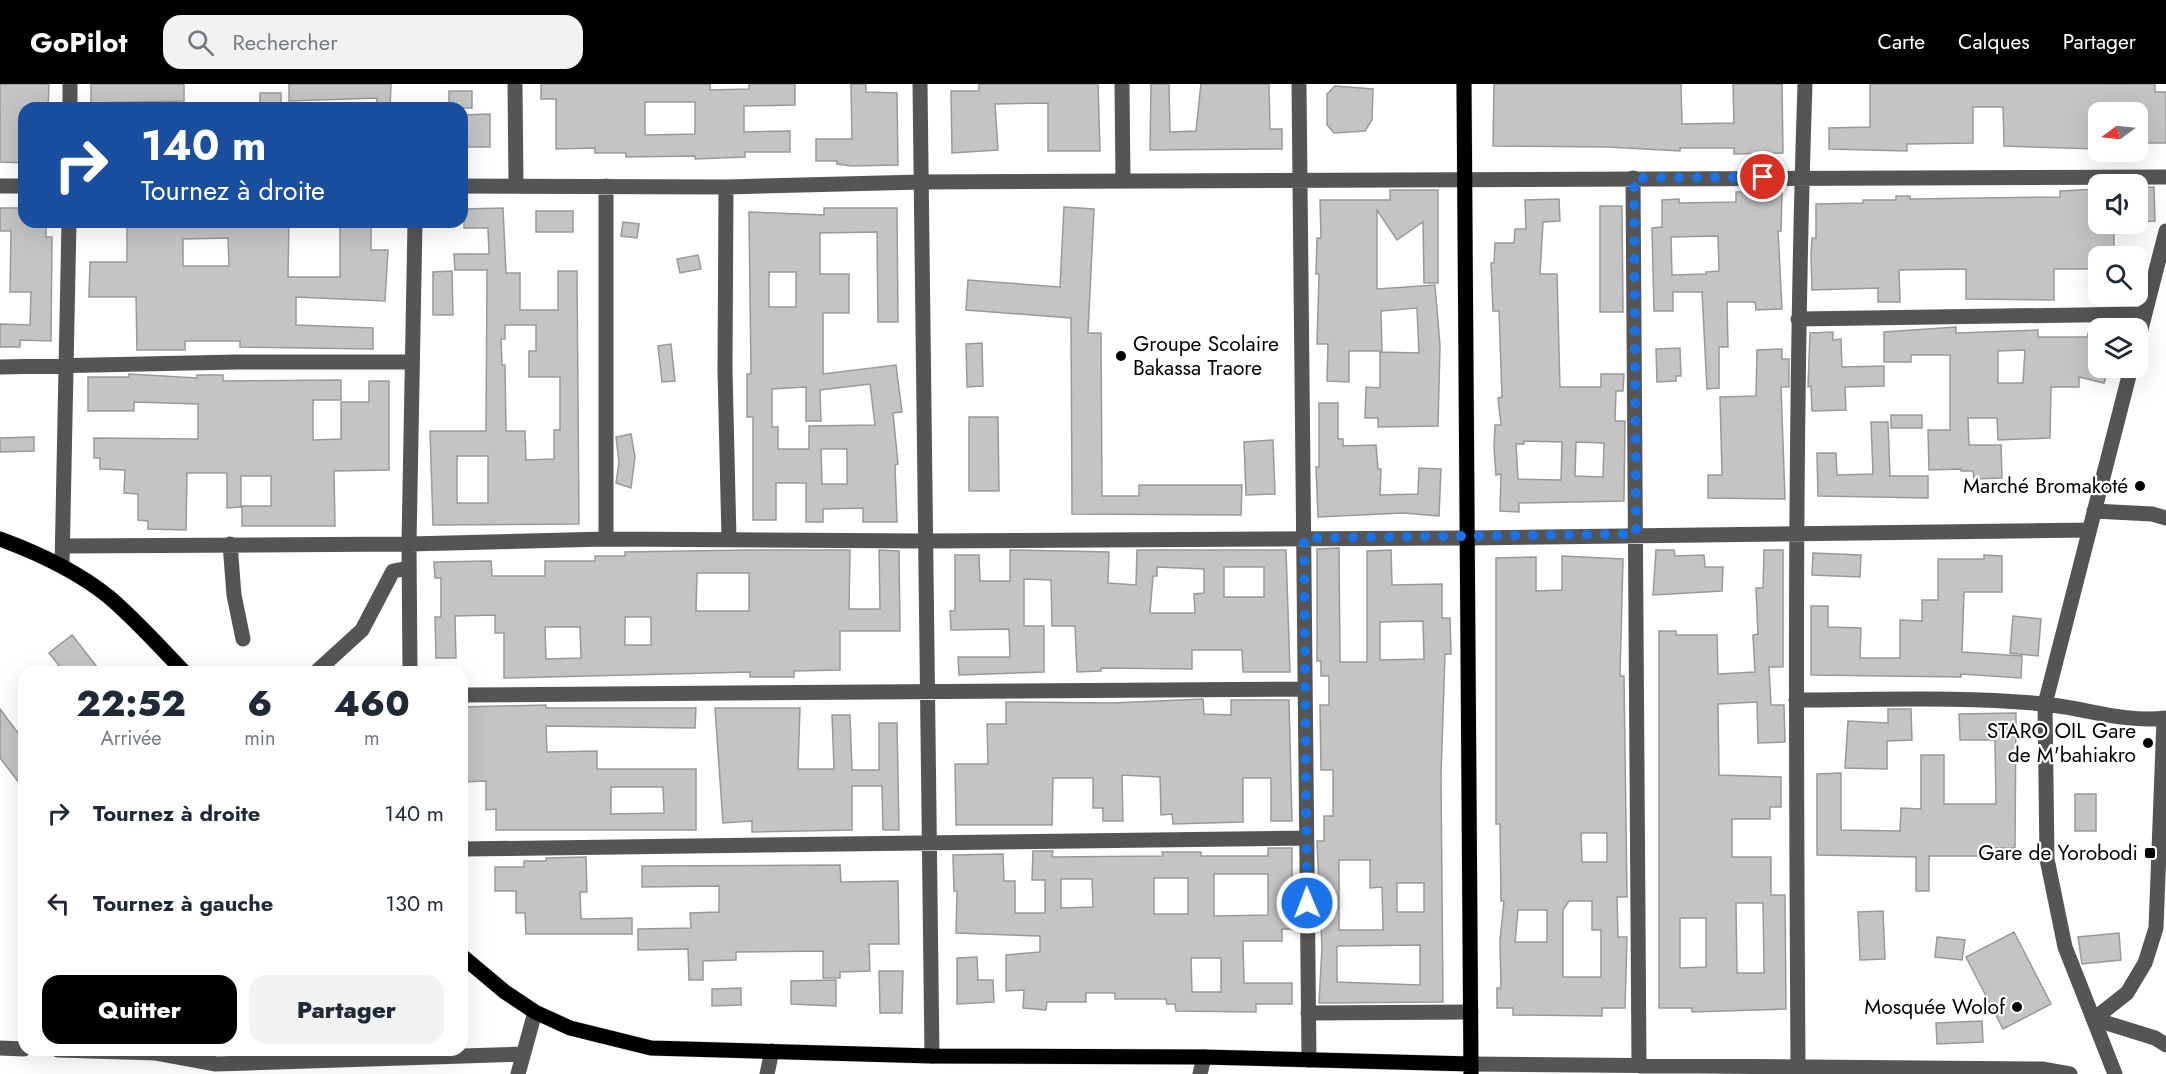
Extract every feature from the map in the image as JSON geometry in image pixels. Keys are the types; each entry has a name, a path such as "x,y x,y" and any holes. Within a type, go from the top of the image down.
{"main road":[{"path":"468,961 505,992 535,1012 570,1028 651,1048 932,1056 1204,1057 1471,1069 1464,84"},
{"path":"0,539 62,566 109,597 178,666"}],"street":[{"path":"70,84 70,102"},
{"path":"515,84 516,185"},
{"path":"920,84 932,1056"},
{"path":"1122,84 1123,181"},
{"path":"1299,84 1309,1060"},
{"path":"1798,1067 1796,533 1798,319 1805,84"},
{"path":"468,186 726,187 921,182 2166,177"},
{"path":"1634,178 1639,1066"},
{"path":"0,186 18,186"},
{"path":"606,186 606,539"},
{"path":"726,187 725,370 729,539"},
{"path":"62,566 69,228"},
{"path":"410,666 409,544 415,228"},
{"path":"2144,318 2166,231"},
{"path":"1798,319 2145,314"},
{"path":"0,367 237,362 412,362"},
{"path":"2115,1074 2065,947 2047,859 2044,704 2128,378"},
{"path":"2094,511 2152,514 2166,518"},
{"path":"64,546 409,544 606,539 925,541 1467,538 1636,534 2089,530"},
{"path":"230,544 234,595 243,639"},
{"path":"323,666 362,630 393,571 409,567"},
{"path":"468,695 1305,689"},
{"path":"1796,700 1917,699 2044,704 2133,719 2165,718 2156,928 2145,963 2127,993 2094,1019"},
{"path":"468,849 928,841 1306,838"},
{"path":"518,1074 535,1012"},
{"path":"1308,1013 1471,1012"},
{"path":"2094,1019 2155,1038 2166,1045"},
{"path":"0,1048 18,1049"},
{"path":"767,1074 772,1051"},
{"path":"468,1056 522,1054"},
{"path":"172,1056 216,1064 461,1056"},
{"path":"1200,1074 1204,1057"},
{"path":"1471,1069 1639,1066 2042,1069 2070,1074"}],"building":[{"path":"0,84 49,84 48,102 18,102 18,163 0,162"},
{"path":"91,84 184,84 184,101 91,102"},
{"path":"289,84 391,84 390,102 377,102 377,98 289,101"},
{"path":"541,84 710,84 710,90 749,89 749,84 795,84 795,105 744,106 744,132 790,131 790,152 745,152 745,157 695,159 695,156 626,157 626,153 595,153 595,148 556,149 556,99 541,99","holes":["645,102 695,102 695,134 645,135"]},
{"path":"851,84 866,84 866,92 897,93 898,165 852,166 837,164 837,161 816,161 816,139 852,139"},
{"path":"979,84 1098,84 1100,151 1048,151 1048,103 995,104 998,150 952,153 951,91 979,91"},
{"path":"1151,84 1169,84 1170,132 1196,131 1201,84 1269,84 1270,129 1282,129 1282,149 1150,150"},
{"path":"1494,84 1681,84 1682,124 1734,123 1733,84 1782,84 1783,153 1734,154 1734,148 1680,148 1680,151 1608,147 1493,146"},
{"path":"1870,84 2155,84 2155,92 2166,92 2166,143 2148,143 2148,102 2088,102 2088,149 2004,146 2003,107 1973,107 1973,143 1907,144 1907,151 1829,149 1829,128 1870,127"},
{"path":"1335,86 1373,89 1372,120 1365,131 1334,133 1327,125 1327,94"},
{"path":"449,91 472,91 472,108 468,108 468,102 449,102"},
{"path":"260,93 281,93 281,102 260,102"},
{"path":"490,114 490,147 468,147 468,115"},
{"path":"2148,187 2154,187 2155,221 2148,221"},
{"path":"1390,190 1438,190 1438,283 1424,283 1423,222 1397,240 1377,210 1377,289 1435,285 1440,346 1438,426 1378,427 1378,418 1365,418 1366,387 1380,388 1380,352 1419,353 1417,308 1381,311 1382,351 1349,351 1349,382 1327,381 1328,344 1317,344 1319,274 1316,274 1317,238 1321,238 1320,200 1390,200"},
{"path":"2088,190 2088,234 2114,234 2114,246 2088,246 2088,269 2054,269 2054,300 1966,299 1966,269 1899,270 1900,302 1878,302 1878,288 1812,290 1811,254 1812,238 1816,238 1816,204 1896,200 1896,196 1910,196 1910,199 2060,197 2060,191"},
{"path":"1736,192 1782,192 1781,231 1778,231 1782,309 1756,310 1755,302 1727,302 1728,347 1719,347 1719,388 1707,389 1702,292 1673,292 1673,311 1654,311 1652,228 1662,227 1662,200 1679,199 1679,203 1736,202","holes":["1718,236 1719,271 1706,272 1706,274 1672,275 1671,237"]},
{"path":"1559,199 1560,221 1543,222 1540,274 1557,274 1560,387 1601,387 1601,374 1624,374 1623,391 1616,391 1615,421 1625,421 1624,501 1519,503 1519,512 1500,511 1501,474 1496,475 1494,447 1495,425 1501,425 1498,398 1502,397 1499,311 1493,311 1491,263 1494,263 1495,243 1514,243 1515,229 1526,229 1525,200","holes":["1524,441 1562,442 1561,480 1518,479 1516,444 1524,444","1576,442 1604,443 1603,477 1575,476"]},
{"path":"1600,206 1622,206 1623,312 1600,312"},
{"path":"1064,207 1094,209 1088,333 1101,333 1102,496 1139,496 1139,485 1242,485 1241,515 1072,514 1071,318 966,310 968,280 1060,287"},
{"path":"0,208 18,208 18,228 46,228 46,237 52,237 51,341 20,340 20,347 0,347 0,324 30,325 31,292 10,292 11,231 0,231"},
{"path":"503,208 506,273 520,273 520,310 558,310 558,271 577,271 579,524 433,525 430,431 486,431 487,270 455,270 454,254 489,254 488,228 468,228 468,209","holes":["505,325 536,325 536,351 529,351 529,377 560,377 560,430 554,430 554,459 526,460 525,431 506,431 505,365 502,365 501,339 505,339","457,456 488,456 488,503 457,503"]},
{"path":"824,208 897,208 898,322 878,322 877,232 820,233 820,274 849,274 849,313 823,313 823,374 896,365 902,412 893,413 898,464 895,465 897,522 863,522 863,508 823,509 823,522 806,522 806,483 776,483 776,520 753,520 753,417 747,417 747,374 751,374 749,212 824,215","holes":["769,272 796,272 796,307 769,307","870,384 875,425 809,426 809,449 778,449 778,427 772,427 772,389 806,387 806,421 821,421 820,390","821,449 847,449 847,484 822,484"]},
{"path":"536,211 573,211 573,232 536,232"},
{"path":"623,222 639,224 637,238 621,236"},
{"path":"127,228 289,228 288,277 340,277 340,228 371,228 371,250 388,250 385,301 296,297 296,325 373,328 373,349 240,347 240,341 185,341 185,350 137,350 136,297 89,297 90,262 127,262","holes":["228,238 229,266 183,266 183,239"]},
{"path":"698,255 701,269 680,273 677,259"},
{"path":"452,271 453,315 433,315 433,272"},
{"path":"1956,327 1956,333 2038,330 2038,337 2087,337 2088,334 2088,378 2106,378 2104,383 2079,377 2079,387 2051,387 2050,438 1998,440 1997,418 1968,418 1969,445 2001,445 2002,478 1974,479 1973,471 1961,471 1961,469 1929,470 1928,430 1950,430 1950,355 1911,355 1911,362 1884,362 1884,332","holes":["2025,350 2023,383 1998,383 1998,351"]},
{"path":"1833,332 1833,340 1841,339 1842,367 1884,366 1884,386 1845,387 1846,410 1812,411 1811,386 1808,387 1810,333"},
{"path":"982,343 983,386 967,387 966,344"},
{"path":"671,344 675,381 662,382 658,346"},
{"path":"1680,348 1681,376 1676,376 1676,381 1657,382 1656,349"},
{"path":"1782,349 1782,359 1789,359 1789,387 1781,387 1785,499 1708,498 1708,475 1722,475 1720,397 1756,396 1757,350"},
{"path":"129,374 197,378 197,375 223,375 223,381 341,380 341,400 313,400 313,440 341,439 341,402 369,402 369,381 389,381 389,470 334,471 335,526 242,526 242,506 271,506 271,476 241,476 241,507 227,508 227,473 187,473 186,530 148,529 148,521 138,520 138,494 124,493 125,470 100,469 100,458 94,458 94,438 198,439 198,404 134,402 134,411 88,411 88,377 129,377"},
{"path":"1319,403 1338,403 1338,439 1343,439 1343,446 1376,445 1378,469 1381,469 1380,495 1418,494 1419,468 1441,469 1439,516 1403,513 1318,517 1316,467 1319,467"},
{"path":"1891,415 1922,415 1922,428 1891,428"},
{"path":"969,417 998,417 999,491 969,491"},
{"path":"1871,422 1888,422 1890,476 1928,476 1928,498 1818,496 1817,453 1836,453 1837,475 1873,474"},
{"path":"631,434 635,457 631,488 616,483 619,462 616,437"},
{"path":"34,437 34,451 0,452 0,438"},
{"path":"1273,440 1275,494 1246,495 1244,442"},
{"path":"1339,548 1340,662 1367,662 1367,551 1391,550 1392,585 1442,584 1442,618 1450,618 1451,654 1445,654 1441,776 1443,1002 1319,1003 1322,947 1317,841 1324,841 1324,816 1333,816 1333,770 1321,770 1320,705 1329,705 1329,676 1321,676 1321,661 1317,661 1317,549","holes":["1423,621 1424,659 1380,660 1380,622","1339,860 1370,860 1370,888 1382,887 1383,930 1339,930","1397,883 1424,883 1424,912 1397,912","1420,945 1420,985 1337,982 1337,947"]},
{"path":"850,550 849,609 880,609 879,550 899,551 900,631 840,631 840,670 794,671 794,677 750,677 750,672 504,678 504,633 495,633 495,615 455,616 456,658 436,658 435,617 441,617 441,578 435,578 434,562 491,561 492,576 545,576 545,561 595,561 595,556 625,556 625,552","holes":["697,573 749,573 749,611 696,611","625,617 651,617 651,645 625,645","545,627 580,627 581,658 546,659"]},
{"path":"1010,550 1109,552 1108,583 1136,585 1137,550 1286,550 1290,672 1243,672 1242,650 1192,650 1192,669 1101,668 1101,671 1077,672 1075,626 1052,626 1051,580 1024,579 1024,626 1044,626 1044,672 959,675 958,657 1010,657 1009,629 951,630 950,611 955,611 955,555 979,555 980,581 1010,581","holes":["1157,567 1204,569 1204,593 1194,594 1195,613 1150,613 1153,576 1157,576","1224,567 1264,567 1264,597 1224,597"]},
{"path":"1656,550 1674,550 1675,556 1704,555 1705,567 1723,567 1722,591 1653,595"},
{"path":"1764,550 1783,550 1783,667 1769,667 1771,705 1784,705 1785,742 1758,743 1757,702 1718,704 1719,775 1781,777 1781,807 1770,807 1770,819 1732,819 1732,857 1771,857 1771,895 1785,895 1786,1009 1692,1012 1692,1008 1659,1008 1659,631 1676,631 1676,635 1717,635 1718,674 1755,672 1753,635 1758,634 1756,588 1763,588","holes":["1736,903 1763,903 1764,973 1737,973","1680,918 1706,918 1706,967 1680,968"]},
{"path":"1813,553 1861,555 1860,577 1812,575"},
{"path":"1984,555 2002,556 2002,592 1964,592 1962,652 2022,656 2021,678 1961,674 1961,677 1811,675 1811,606 1828,606 1828,627 1861,628 1860,658 1900,658 1900,620 1922,621 1922,600 1938,600 1938,559 1984,559"},
{"path":"1562,556 1623,559 1620,676 1624,676 1627,897 1617,897 1618,937 1627,937 1625,1008 1602,1008 1602,1016 1513,1015 1513,1008 1497,1008 1497,988 1501,988 1500,940 1504,901 1501,901 1500,824 1496,824 1496,558 1536,557 1536,591 1562,590","holes":["1581,833 1607,833 1607,862 1582,862","1569,901 1592,901 1592,930 1601,930 1601,977 1563,977 1563,910","1518,910 1547,910 1547,942 1515,942"]},
{"path":"2013,616 2041,619 2038,656 2010,653"},
{"path":"72,635 96,666 59,666 49,653"},
{"path":"1203,699 1204,714 1231,715 1231,700 1289,700 1292,821 1271,821 1271,778 1243,778 1243,822 1173,824 1172,814 1161,815 1160,777 1122,775 1123,821 1103,821 1103,808 1093,808 1093,778 1053,778 1052,825 956,825 955,764 988,764 987,724 1006,724 1006,702 1112,703"},
{"path":"546,705 546,708 696,708 695,728 546,726 547,752 597,751 597,769 696,769 696,830 496,830 496,809 486,810 486,781 468,782 468,707","holes":["611,787 663,787 664,813 611,814"]},
{"path":"715,708 800,708 798,769 834,769 832,715 850,715 852,770 879,770 879,723 897,723 899,830 883,830 882,786 852,786 852,830 752,832 752,821 723,823"},
{"path":"0,709 18,733 18,781 0,758"},
{"path":"1888,709 1911,709 1912,740 1887,741 1887,769 1845,768 1848,721 1888,723"},
{"path":"2016,713 2015,848 1991,848 1991,856 1929,856 1929,891 1916,891 1916,857 1817,855 1817,774 1841,773 1841,830 1900,831 1901,808 1921,809 1921,755 1944,755 1944,804 1996,804 1995,740 1960,740 1959,714"},
{"path":"2075,794 2096,794 2096,831 2075,831"},
{"path":"1268,848 1292,848 1292,929 1282,929 1282,941 1243,941 1244,983 1292,983 1292,1004 1256,1004 1256,1012 1176,1011 1175,1004 1167,1004 1166,999 1115,999 1115,993 1086,993 1086,1002 1047,1002 1046,1010 1023,1008 1024,990 1006,991 1006,955 1040,952 1040,936 956,933 957,891 954,891 953,855 1003,854 1004,881 1015,881 1015,913 1045,913 1045,880 1032,880 1033,851 1053,851 1052,857 1163,856 1162,852 1201,852 1201,856 1268,856","holes":["1214,874 1268,874 1268,915 1214,916","1154,878 1188,878 1188,914 1154,914","1061,879 1092,879 1093,907 1061,908","1191,958 1221,958 1221,992 1192,992"]},
{"path":"586,857 587,892 580,892 581,919 632,918 632,934 526,934 525,913 516,913 516,891 495,891 495,867 524,867 524,861 546,861 546,858"},
{"path":"840,865 841,882 898,881 899,944 869,944 870,971 840,972 840,978 823,978 823,951 736,952 736,960 703,961 703,980 689,980 688,949 638,950 638,929 691,928 690,913 719,912 719,886 642,887 642,866"},
{"path":"1883,911 1885,959 1860,960 1858,912"},
{"path":"2014,932 2051,1004 2003,1029 1966,957"},
{"path":"2119,933 2121,960 2082,964 2078,937"},
{"path":"1937,937 1965,940 1962,960 1935,957"},
{"path":"977,957 978,980 993,980 994,1002 957,1004 957,958"},
{"path":"879,971 903,971 902,1013 880,1013"},
{"path":"836,980 836,1006 791,1004 791,981"},
{"path":"741,988 741,1005 712,1006 712,989"},
{"path":"1982,1021 1983,1042 1937,1044 1936,1023"}],"place":[{"name":"Groupe Scolaire Bakassa Traore","path":"1121,356"},
{"name":"Marché Bromakoté","path":"2140,486"},
{"name":"STARO OIL Gare de M'bahiakro","path":"2148,743"},
{"name":"Gare de Yorobodi","path":"2150,853"},
{"name":"Mosquée Wolof","path":"2017,1007"}],"route":[{"path":"1307,903 1304,538 1467,538 1636,534 1634,178 1763,177"}]}
